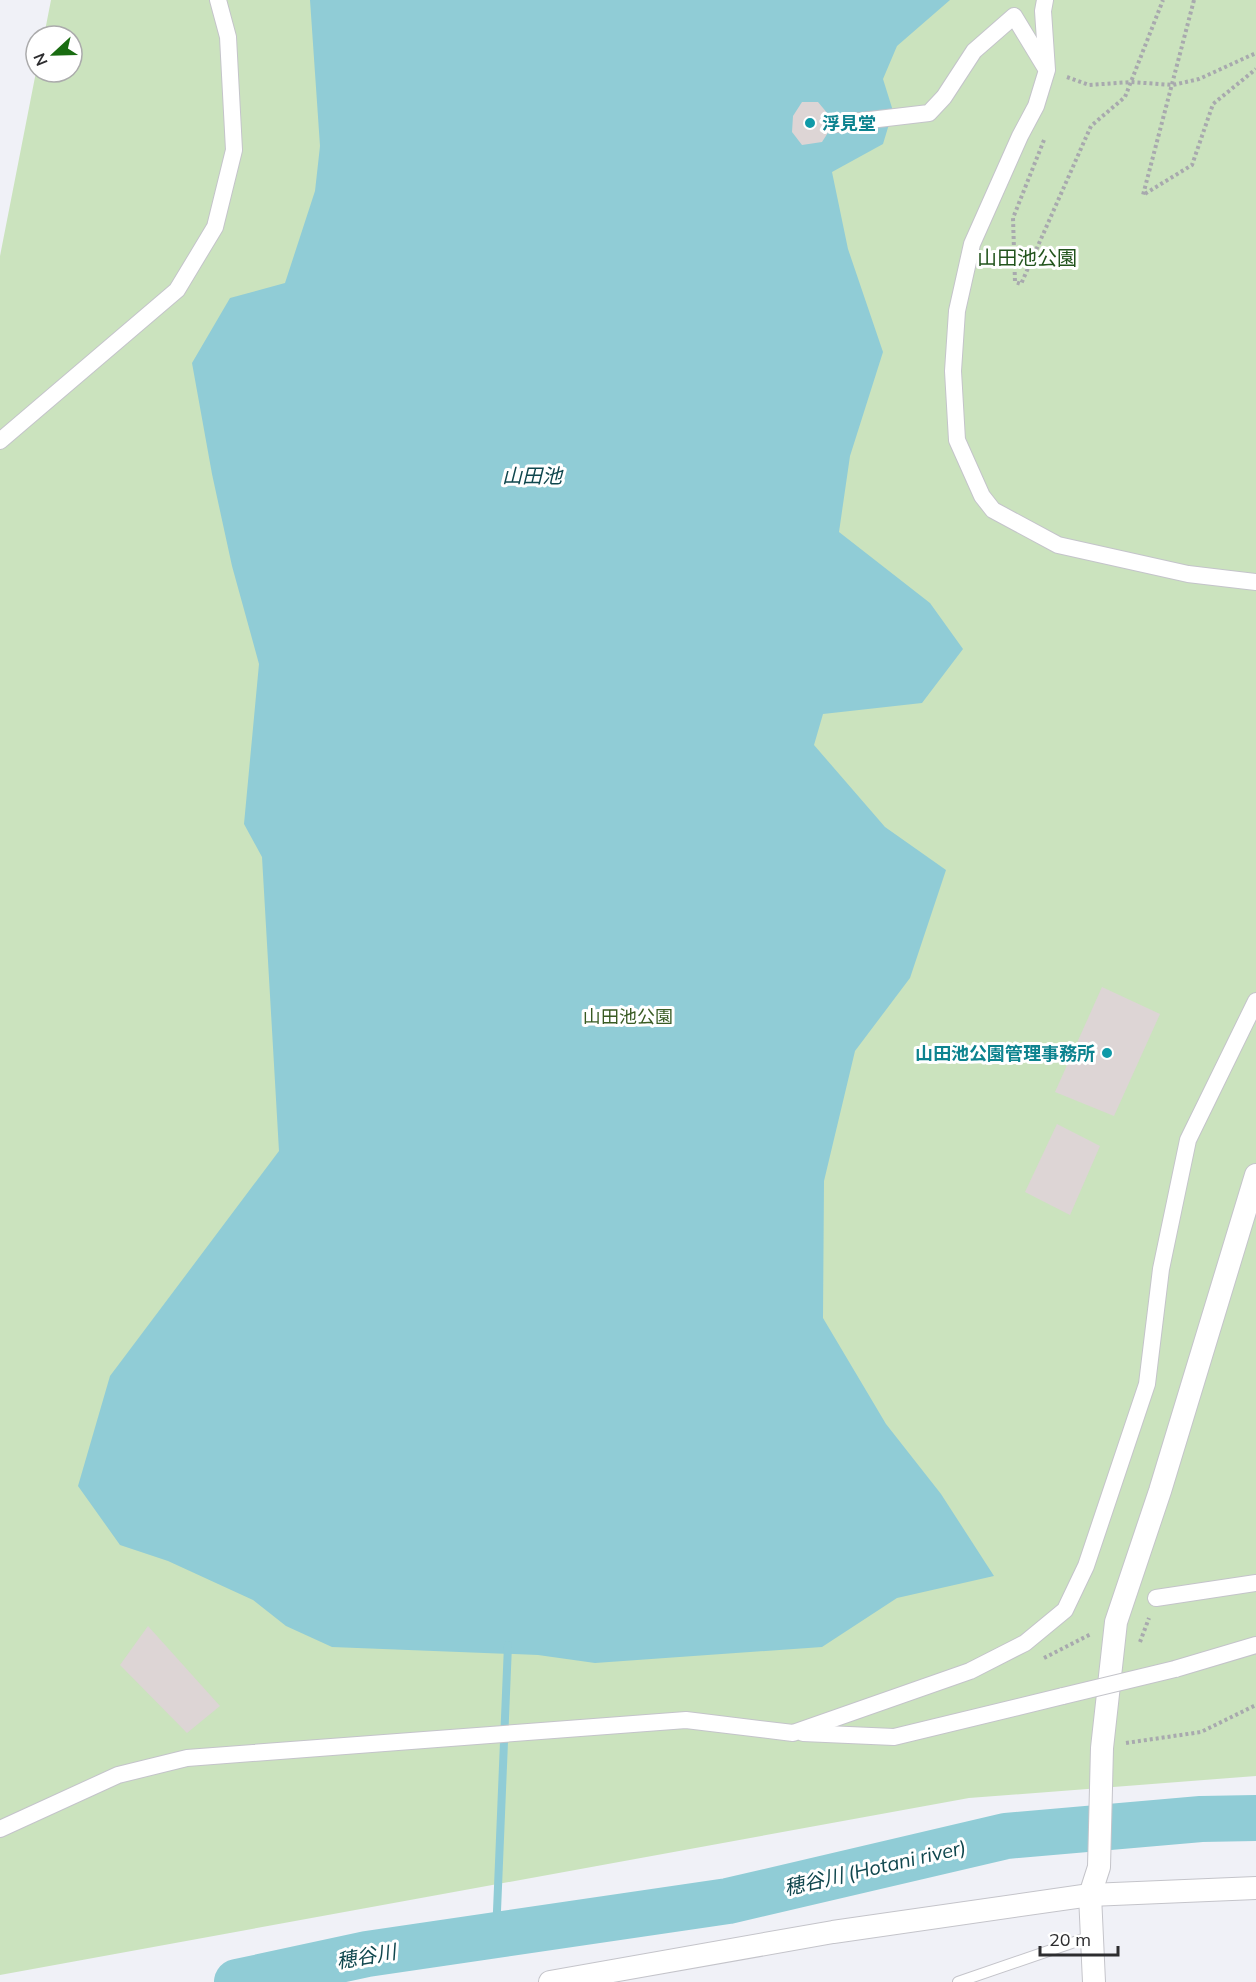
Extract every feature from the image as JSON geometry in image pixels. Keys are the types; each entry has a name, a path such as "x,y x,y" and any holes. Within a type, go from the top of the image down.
{"street":[{"path":"0,441 177,290 215,227 234,150 228,38 218,0"},
{"path":"1045,0 1043,11 1047,70 1036,106 1020,136 972,244 957,311 953,370 957,440 982,496 993,510 1058,545 1188,574 1256,582"},
{"path":"836,124 929,113 944,97 974,51 1014,16 1047,70"},
{"path":"793,1733 970,1671 1026,1643 1065,1610 1086,1566 1147,1384 1161,1269 1188,1140 1256,1001"},
{"path":"1094,1982 1090,1896 1099,1867 1101,1756 1116,1622 1160,1491 1256,1175"},
{"path":"1156,1598 1256,1583"},
{"path":"0,1829 118,1775 187,1758 686,1720 793,1733 894,1737 1175,1669 1256,1645"},
{"path":"550,1982 833,1932 1090,1896 1256,1888"}],"lane":[{"path":"958,1982 1092,1936"}],"path":[{"path":"1036,106 1047,120 1044,141 1013,218 1015,282 1021,284 1091,126 1125,97 1163,0"},
{"path":"1194,0 1143,195 1192,165 1213,104 1256,69"},
{"path":"1047,70 1089,84 1131,82 1173,85 1199,79 1256,53"},
{"path":"1101,1756 1201,1732 1256,1706"}],"green space":[{"name":"山田池公園","path":"51,0 1256,0 1256,1776 969,1798 0,1975 0,256 34,84 84,84 84,24 46,24"}],"water":[{"name":"山田池","path":"310,0 950,0 897,46 883,79 893,111 883,144 832,172 848,249 883,352 850,456 839,532 930,603 963,649 922,703 823,714 814,745 885,827 946,870 910,978 855,1051 824,1181 823,1318 886,1424 941,1494 994,1576 897,1598 822,1647 595,1663 538,1655 332,1647 286,1626 253,1600 168,1561 120,1545 78,1486 110,1376 279,1151 262,857 244,824 259,664 232,566 212,474 192,363 230,298 285,283 315,191 320,146"}],"building":[{"name":"浮見堂","path":"802,102 818,102 828,114 829,131 822,142 802,145 792,132 793,116"},
{"name":"山田池公園管理事務所","path":"1102,987 1160,1014 1114,1116 1055,1092"},
{"path":"1057,1124 1100,1146 1070,1215 1025,1192"},
{"path":"148,1626 220,1706 187,1733 120,1665"}],"waterway":[{"path":"496,1935 508,1645"},
{"name":"穂谷川 (Hotani river)","path":"237,1982 367,1954 728,1901 1006,1836 1201,1819 1256,1818"}],"place":[{"name":"浮見堂","path":"810,123"},
{"name":"山田池公園管理事務所","path":"1107,1053"}],"district":[{"name":"山田池公園","path":"1027,257"}],"water label":[{"name":"穂谷川","path":"366,1956"}]}
